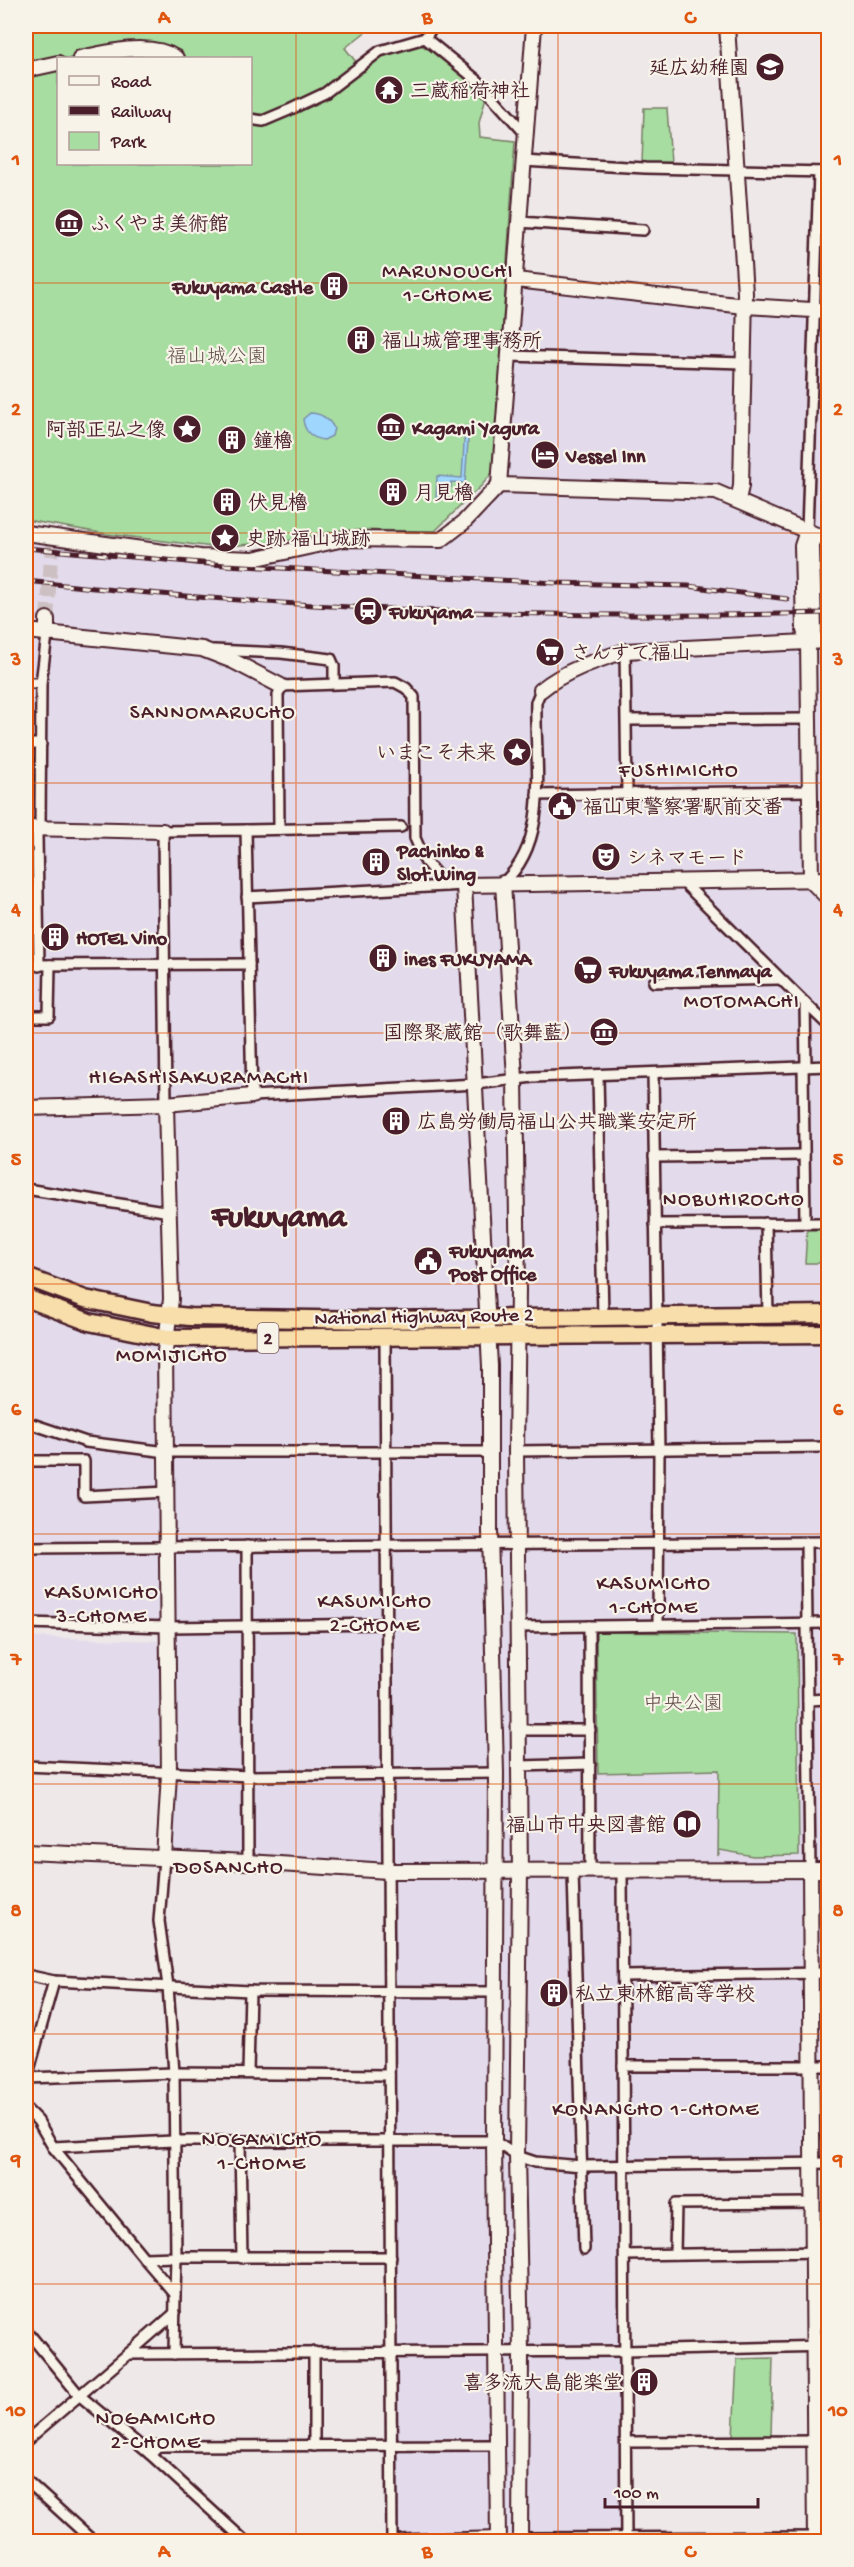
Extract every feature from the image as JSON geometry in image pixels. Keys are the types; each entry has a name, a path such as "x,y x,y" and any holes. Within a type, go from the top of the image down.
{"highway":[{"name":"National Highway Route 2","path":"26,1277 86,1299 170,1316 376,1320 828,1314"},
{"name":"National Highway Route 2","path":"26,1298 89,1322 168,1338 828,1334"}],"street":[{"path":"252,119 263,121 325,93 380,51 425,38 433,26"},
{"path":"26,533 52,539 200,557 253,559 344,539 441,540 463,523 499,485 516,280 524,132 534,26"},
{"path":"727,26 746,306 741,482 738,500"},
{"path":"425,38 478,81 524,132"},
{"path":"88,57 141,50 167,52 174,57"},
{"path":"26,70 57,63"},
{"path":"523,161 737,171 824,172 814,310 807,531 812,546 814,631 808,642 811,881 828,898"},
{"path":"519,222 643,230"},
{"path":"516,280 746,306 828,311"},
{"path":"509,356 743,363"},
{"path":"499,485 716,492 828,540"},
{"path":"39,966 36,846 33,828 41,744 41,683 47,620"},
{"path":"26,631 202,650 281,653 331,659 334,666 334,683"},
{"path":"503,883 514,873 535,829 536,702 541,690 549,683 598,660 625,651 828,641"},
{"path":"202,650 233,661 281,686 395,682 406,688 414,697 415,838 426,861 446,886"},
{"path":"625,651 627,793"},
{"path":"26,683 41,683"},
{"path":"279,829 278,695 281,686"},
{"path":"627,720 809,719"},
{"path":"26,744 41,744"},
{"path":"537,795 810,791"},
{"path":"33,828 163,831 401,827"},
{"path":"246,830 252,1096"},
{"path":"163,831 166,1104 170,1212 170,1316 165,1351 169,1774 159,1921 168,1986 174,2073 176,2257 174,2354"},
{"path":"247,897 503,883 684,883 828,879"},
{"path":"503,883 514,1078 517,1317 516,1451 520,1730 517,2156 521,2351 520,2540 819,2538 822,2441 821,2345 813,2252 806,1543"},
{"path":"684,883 828,1024"},
{"path":"400,2541 498,2540 494,2141 496,1773 490,1546 488,1336 464,885"},
{"path":"26,965 249,964"},
{"path":"26,1016 49,1016 50,965"},
{"path":"654,982 780,979"},
{"path":"805,1003 805,1223"},
{"path":"26,1108 166,1104 252,1096 476,1084 514,1078 828,1066"},
{"path":"653,1073 658,1625"},
{"path":"598,1075 603,1317"},
{"path":"654,1156 804,1155"},
{"path":"26,1189 170,1212"},
{"path":"766,1223 768,1315"},
{"path":"655,1224 828,1223"},
{"path":"385,1338 392,2541"},
{"path":"26,1422 86,1442 167,1452 489,1452"},
{"path":"516,1451 658,1451 828,1447"},
{"path":"26,1461 84,1461 84,1496 168,1492"},
{"path":"26,1548 828,1542"},
{"path":"247,1546 248,1862"},
{"path":"26,1623 169,1626 385,1624"},
{"path":"518,1627 828,1623"},
{"path":"589,1626 590,1872"},
{"path":"808,1700 828,1699"},
{"path":"520,1730 590,1730"},
{"path":"520,1766 590,1764"},
{"path":"26,1766 249,1776 496,1773"},
{"path":"26,1852 248,1862 388,1872 573,1873 828,1870"},
{"path":"622,1872 626,2540"},
{"path":"573,1873 584,2249"},
{"path":"623,1976 828,1973"},
{"path":"26,1975 54,1981 250,1991 496,1992"},
{"path":"54,1981 26,2079 174,2073 389,2075"},
{"path":"248,2073 250,1991"},
{"path":"623,2066 828,2066"},
{"path":"26,2109 38,2121 52,2147 175,2294"},
{"path":"52,2147 173,2142 494,2141 517,2156 535,2162 582,2166 828,2163"},
{"path":"240,2142 242,2258"},
{"path":"675,2254 676,2204 813,2203"},
{"path":"625,2255 828,2252"},
{"path":"144,2258 391,2257"},
{"path":"26,2441 175,2313"},
{"path":"26,2330 79,2396 150,2454 246,2541"},
{"path":"128,2354 626,2351 821,2345"},
{"path":"314,2352 314,2446"},
{"path":"626,2442 822,2441"},
{"path":"150,2454 158,2446 497,2445"},
{"path":"26,2480 94,2541"}],"shaded area":[{"path":"516,280 828,311 828,2158 622,2160 625,2541 392,2541 387,1868 159,1864 165,1767 163,1630 26,1623 26,542 236,560 337,539 439,540 502,486"},
{"path":"26,1637 160,1641 159,1766 26,1758"}],"green space":[{"name":"福山城公園","path":"26,26 373,26 345,48 364,72 382,55 421,45 446,59 486,97 479,123 480,137 515,141 493,472 435,531 341,530 281,542 213,547 107,534 26,520"},
{"path":"644,108 667,108 671,163 642,163"},
{"path":"828,554 828,598 820,598 819,560"},
{"path":"807,1230 828,1230 828,1263 805,1263"},
{"name":"中央公園","path":"596,1632 797,1634 799,1855 753,1856 720,1850 718,1856 719,1770 598,1773"},
{"path":"773,2358 771,2437 733,2437 737,2359"}],"water":[{"path":"310,413 321,415 330,422 334,428 332,436 324,440 310,434 305,428 303,419"},
{"path":"465,426 469,427 465,483 451,482 451,487 443,487 442,500 436,500 437,476 462,478"}],"tunnel":[{"path":"47,619 52,543"}],"railway":[{"path":"26,548 225,565 556,583 688,586 787,599"},
{"path":"26,581 326,606 527,614 828,613"}],"place":[{"name":"延広幼稚園","path":"770,67"},
{"name":"三蔵稲荷神社","path":"389,90"},
{"name":"ふくやま美術館","path":"69,223"},
{"name":"Fukuyama Castle","path":"334,286"},
{"name":"福山城管理事務所","path":"361,340"},
{"name":"Kagami Yagura","path":"391,427"},
{"name":"阿部正弘之像","path":"187,429"},
{"name":"鐘櫓","path":"232,440"},
{"name":"Vessel Inn","path":"545,455"},
{"name":"月見櫓","path":"393,492"},
{"name":"伏見櫓","path":"227,502"},
{"name":"史跡 福山城跡","path":"225,538"},
{"name":"Fukuyama","path":"368,611"},
{"name":"さんすて福山","path":"550,652"},
{"name":"いまこそ未来","path":"517,752"},
{"name":"福山東警察署駅前交番","path":"562,806"},
{"name":"シネマモード","path":"606,857"},
{"name":"Pachinko & Slot Wing","path":"376,862"},
{"name":"HOTEL Vino","path":"55,937"},
{"name":"ines FUKUYAMA","path":"383,958"},
{"name":"Fukuyama Tenmaya","path":"588,970"},
{"name":"国際聚蔵館（歌舞藍）","path":"604,1032"},
{"name":"広島労働局福山公共職業安定所","path":"396,1121"},
{"name":"Fukuyama Post Office","path":"428,1261"},
{"name":"福山市中央図書館","path":"687,1824"},
{"name":"私立東林館高等学校","path":"554,1993"},
{"name":"喜多流大島能楽堂","path":"644,2382"}],"district":[{"name":"MARUNOUCHI 1-CHOME","path":"448,282"},
{"name":"SANNOMARUCHO","path":"213,711"},
{"name":"FUSHIMICHO","path":"679,769"},
{"name":"MOTOMACHI","path":"742,1000"},
{"name":"HIGASHISAKURAMACHI","path":"199,1076"},
{"name":"NOBUHIROCHO","path":"734,1198"},
{"name":"Fukuyama","path":"279,1214"},
{"name":"MOMIJICHO","path":"172,1354"},
{"name":"KASUMICHO 1-CHOME","path":"654,1594"},
{"name":"KASUMICHO 3-CHOME","path":"102,1603"},
{"name":"KASUMICHO 2-CHOME","path":"375,1612"},
{"name":"DOSANCHO","path":"229,1866"},
{"name":"KONANCHO 1-CHOME","path":"656,2108"},
{"name":"NOGAMICHO 1-CHOME","path":"262,2150"},
{"name":"NOGAMICHO 2-CHOME","path":"156,2429"}]}
